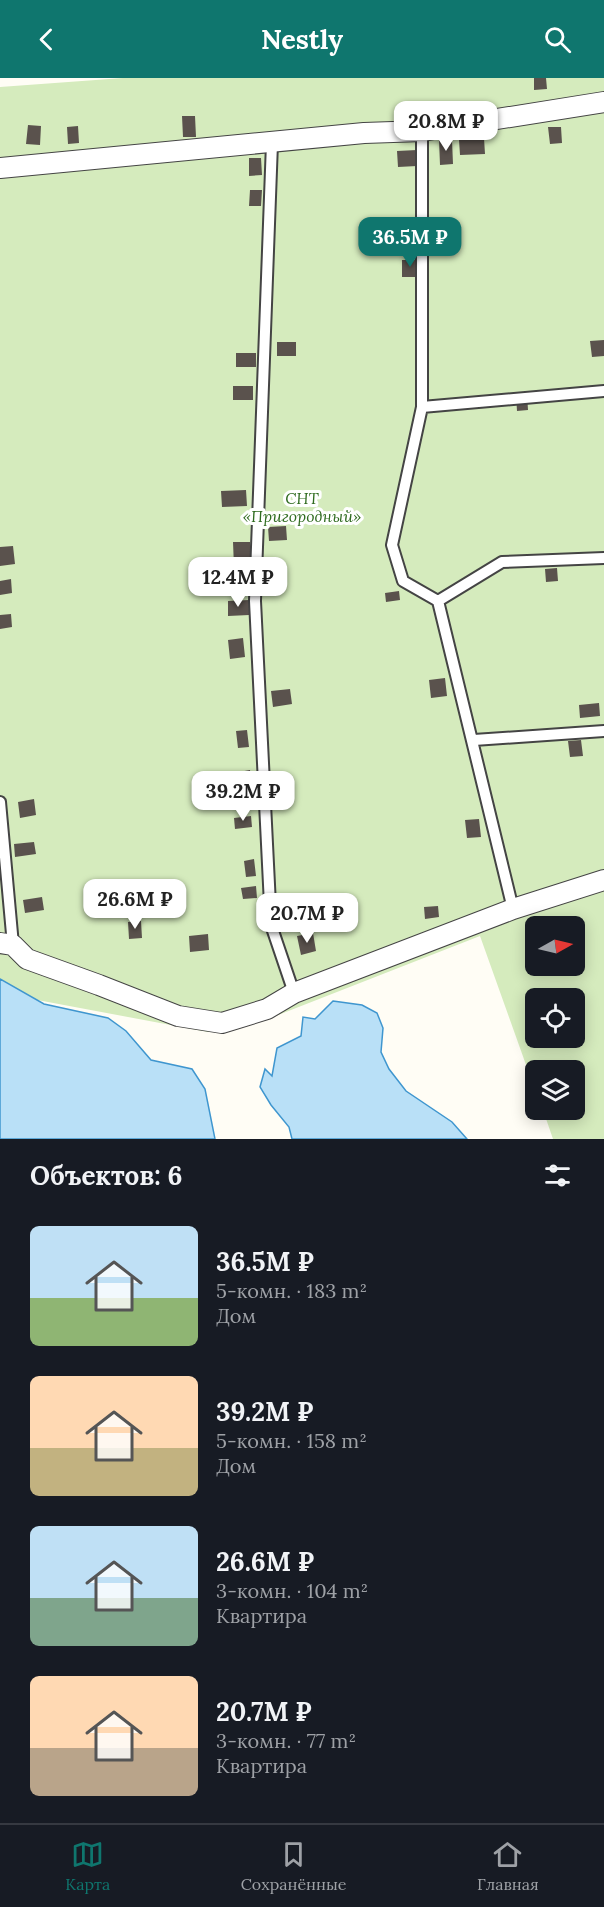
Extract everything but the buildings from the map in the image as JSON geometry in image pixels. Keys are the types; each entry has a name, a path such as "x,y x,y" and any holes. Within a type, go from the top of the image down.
{"street":[{"path":"0,168 364,134 422,131 604,102"},
{"path":"6,944 27,959 178,1016 222,1023 267,1009 294,993 513,909 604,880"}],"lane":[{"path":"422,131 422,408 392,545 403,581 438,601 474,740 513,909"},
{"path":"272,143 255,601 271,926 294,993"},
{"path":"422,408 604,391"},
{"path":"438,601 502,562 604,558"},
{"path":"474,740 604,731"},
{"path":"0,802 6,944"}],"green space":[{"name":"СНТ «Пригородный»","path":"123,78 604,78 604,1139 553,1139 546,1120 585,1120 585,1060 525,1060 525,1062 480,936 268,1019 208,1032 0,993 0,87"}],"water":[{"path":"0,979 44,1004 108,1018 126,1031 151,1060 192,1069 205,1089 215,1139 0,1139"},
{"path":"333,1001 362,1005 377,1013 383,1028 381,1052 389,1069 406,1091 452,1122 467,1139 292,1139 289,1127 260,1087 265,1069 272,1076 277,1048 301,1036 303,1017 315,1019"}]}
